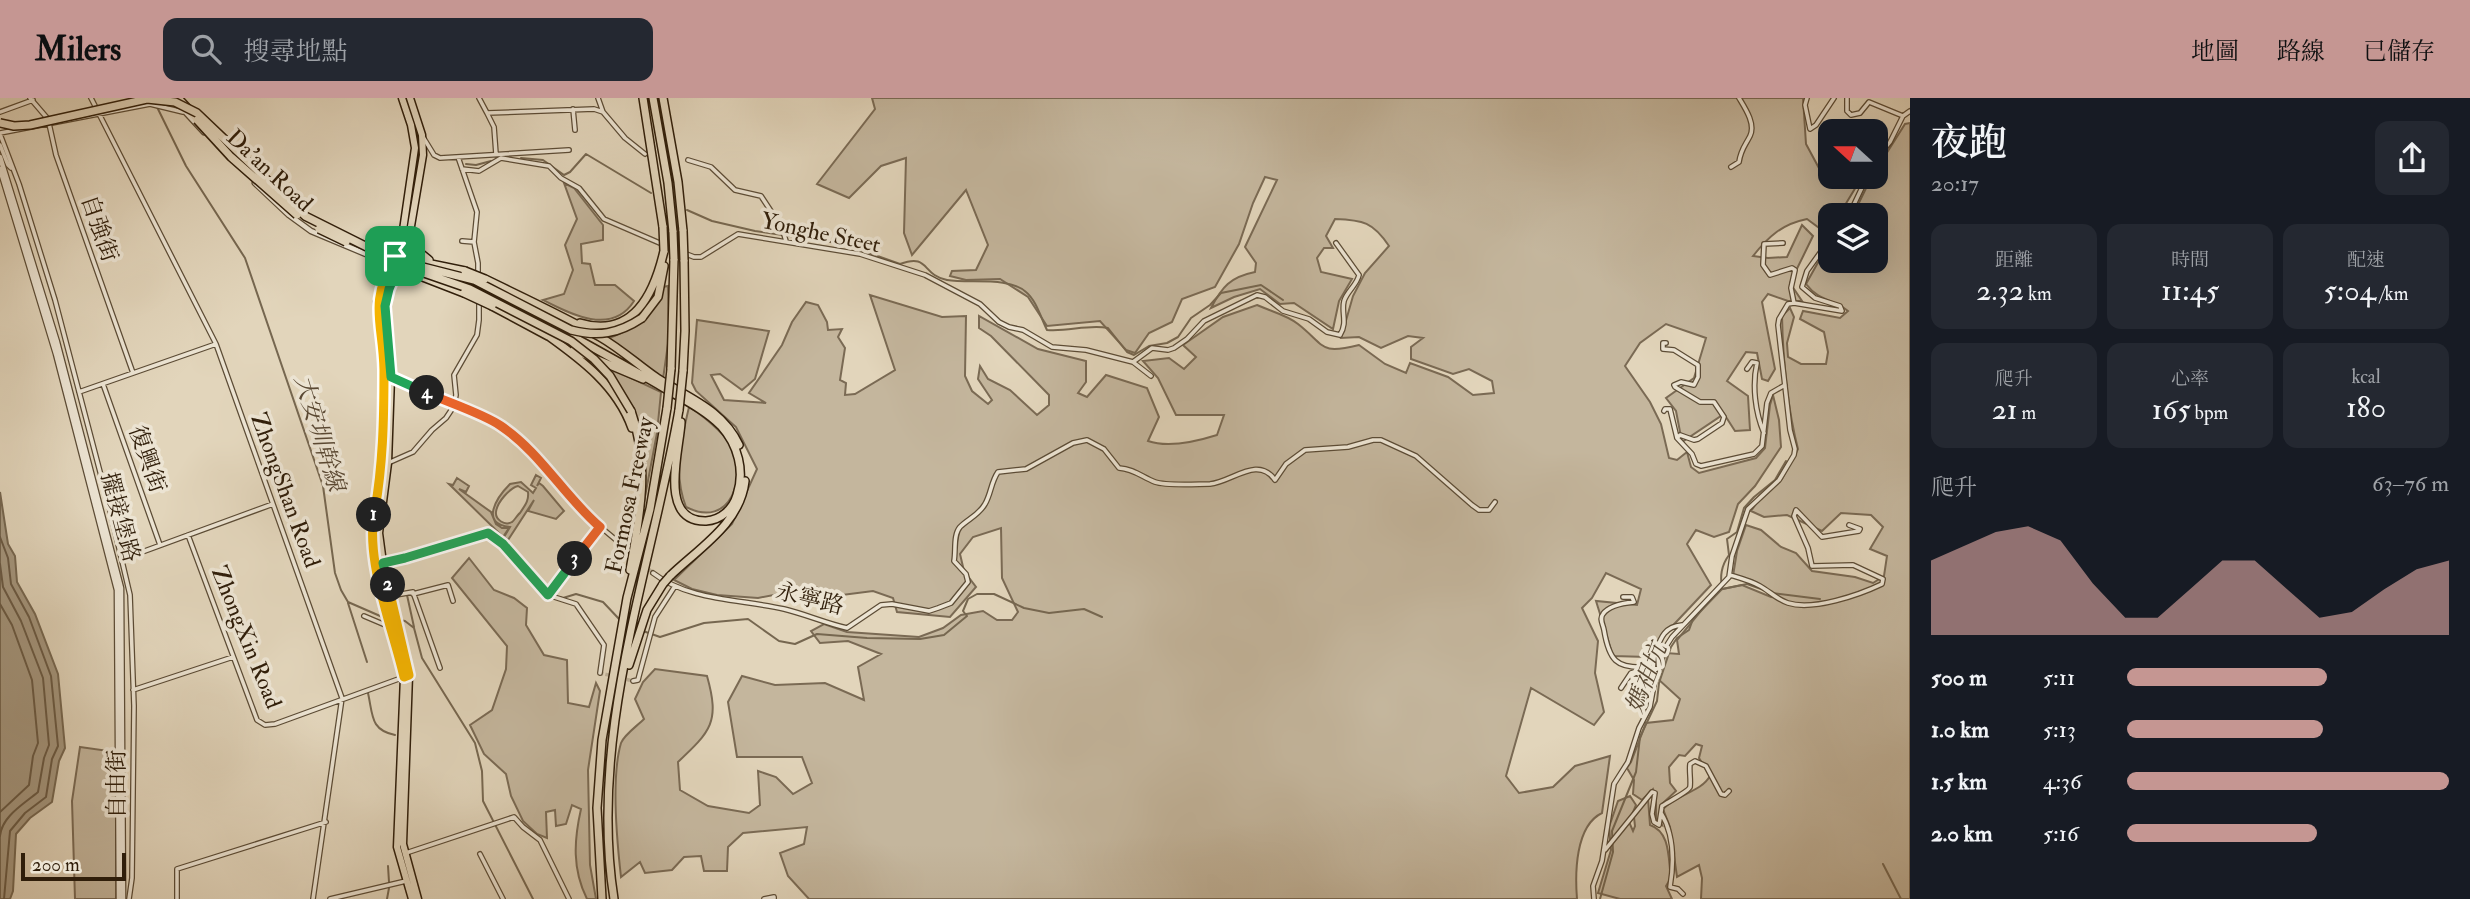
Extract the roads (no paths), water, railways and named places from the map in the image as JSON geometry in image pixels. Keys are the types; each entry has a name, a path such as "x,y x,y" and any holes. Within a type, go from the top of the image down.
{"highway":[{"path":"178,98 207,129 291,207"},
{"path":"422,269 474,280 571,330 609,334 642,318 658,297 664,272 663,227 643,98"},
{"name":"Formosa Freeway","path":"602,899 598,843 598,778 613,669 626,598 650,509 671,369 673,232 668,183 653,98"},
{"name":"Formosa Freeway","path":"636,628 679,410 683,371 684,231 663,98"},
{"path":"0,125 24,128 148,102 169,104 194,117 231,157 291,207 331,235 372,254 470,286 523,310 633,369 690,395 725,423 738,443 743,458 746,474 742,497 720,531 670,583 636,628 613,741 609,811 614,899"},
{"path":"410,232 418,251 433,263"},
{"path":"559,316 601,326 612,325 634,314 651,293 664,251"},
{"path":"398,257 465,271 559,316 602,338 657,381 705,412 721,426 736,449 741,473 738,494 728,511 713,520 695,519 677,502 674,475 680,439 679,410"},
{"path":"394,266 492,306 588,357 657,381"},
{"path":"422,269 470,289 571,341 610,376 631,411 642,450 638,526 626,598"},
{"path":"547,335 585,364 615,396 636,439 642,485"}],"main road":[{"path":"402,98 422,135 423,155 410,232 377,302 384,368 382,465 372,530 407,676 402,854 412,899"},
{"path":"398,257 415,144 415,124 410,98"},
{"path":"379,564 379,523 388,463 391,377 385,306 394,266"},
{"path":"409,880 418,899"}],"street":[{"name":"ZhongShan Road","path":"91,98 216,344 342,698 313,899"},
{"path":"139,98 0,133 150,104 183,111"},
{"path":"178,98 183,111"},
{"name":"Da'an Road","path":"178,98 233,144 297,206 326,225 398,257"},
{"path":"478,98 494,127 497,161"},
{"path":"598,98 603,112 625,138 645,154"},
{"path":"1731,167 1739,162 1743,145 1750,137 1752,129 1739,98"},
{"path":"1807,98 1805,105 1810,130 1834,98"},
{"path":"1847,98 1846,107 1851,116 1860,113 1869,102 1903,116"},
{"path":"0,112 32,99"},
{"name":"自強街","path":"32,99 48,119 56,155 132,373"},
{"path":"487,113 573,109 603,112"},
{"path":"573,109 575,130"},
{"name":"Da'an Road","path":"183,111 301,224 342,245 394,266"},
{"path":"1888,144 1903,116 1910,111"},
{"path":"0,134 13,169"},
{"path":"422,135 436,156 458,158 569,150"},
{"path":"0,145 8,165 13,169"},
{"name":"擺接堡路","path":"0,157 57,342 121,587 121,899"},
{"path":"388,463 413,452 454,406 454,375 471,347 480,320 478,263 474,242 477,212 458,158"},
{"name":"Yonghe Steet","path":"462,169 479,171 501,158 549,166 561,178 579,188 604,219 694,257 701,257 738,234 785,238 860,254 925,275 980,304 999,322 1023,330 1052,347 1086,350 1133,362"},
{"path":"688,160 711,167 735,190 761,196 785,238"},
{"name":"擺接堡路","path":"0,169 56,354 117,590 121,899"},
{"name":"自由街","path":"13,169 55,300 130,595 133,690 132,878 129,899"},
{"path":"462,241 474,242"},
{"path":"1151,376 1133,362 1152,348 1174,348 1203,321 1257,295 1265,297 1283,311 1309,319 1327,332 1340,335 1346,321 1343,306 1345,298 1358,281 1359,272 1336,243"},
{"path":"1783,243 1764,244 1763,265 1770,275 1792,268 1795,270 1791,288 1794,303"},
{"path":"1594,899 1593,886 1604,851 1614,784 1628,762 1639,728 1650,707 1656,674 1665,648 1729,576 1732,556 1748,509 1779,480 1794,455 1779,319 1788,304 1794,303 1842,311 1840,306 1815,298 1802,287 1807,271 1818,256"},
{"path":"1665,343 1663,349 1674,350 1695,362 1699,369 1693,385 1681,382 1675,387 1700,402 1714,402 1724,417 1722,423 1698,439 1680,435 1677,438"},
{"path":"78,393 216,344"},
{"path":"1747,369 1752,362 1757,363 1753,382 1764,435"},
{"path":"384,368 391,377 504,428 554,475 576,504 628,550"},
{"name":"復興街","path":"103,384 160,545"},
{"path":"1664,411 1670,409 1677,438 1692,454 1696,464 1701,466 1754,454 1762,446 1767,403 1771,393 1785,384"},
{"name":"永寧路","path":"653,573 697,594 787,610 847,628 881,605 892,604 929,611 951,603 968,582 966,574 954,561 956,536 960,528 976,516 986,502 991,483 998,472 1026,469 1073,443 1087,440 1104,449 1119,468 1133,469 1155,482 1179,485 1196,482 1212,484 1240,473 1264,469 1275,480 1286,464 1305,450 1348,447 1381,440 1416,456 1479,510 1489,510 1495,502"},
{"path":"122,559 273,504"},
{"path":"1729,576 1769,591 1786,603 1799,605 1831,603 1882,584 1883,579 1880,576 1853,565 1812,566 1808,548 1794,516 1796,510 1822,537 1860,529 1849,525"},
{"path":"548,595 600,527"},
{"path":"379,564 488,533 503,544 548,595 576,604 604,645 600,673"},
{"name":"ZhongXin Road","path":"188,535 257,720 265,725 275,724 407,676"},
{"path":"633,681 638,680 655,617 670,583"},
{"path":"387,596 413,594 448,585 453,601"},
{"path":"413,594 440,668"},
{"path":"1623,597 1632,597 1634,602 1611,607 1603,613 1601,619 1605,638 1616,662 1628,668 1647,667"},
{"path":"363,616 394,623"},
{"path":"1621,688 1631,673 1647,667 1653,659 1658,641 1675,626 1685,625"},
{"path":"133,690 233,657"},
{"path":"1604,851 1652,792 1655,793 1652,814 1659,825 1662,806 1690,788 1689,767 1695,761 1706,766 1721,794 1725,795 1729,791"},
{"path":"1661,813 1674,850 1671,887 1683,894"},
{"path":"402,854 514,817 536,836 569,899"},
{"path":"177,899 177,869 326,822"},
{"path":"480,854 503,899"},
{"path":"330,899 409,880"},
{"path":"764,899 774,899"}],"water":[{"path":"0,492 8,544 15,556 17,582 35,614 58,674 65,748 59,761 52,802 30,818 16,834 13,891 10,899 0,899"}],"waterway":[{"name":"大安圳幹線","path":"157,107 186,166 245,258 323,486 335,573 341,590 348,602 387,619"},
{"path":"521,158 543,160 564,175 586,154 651,193"},
{"path":"466,164 476,165 491,161"},
{"path":"687,210 712,221 755,231 844,244 900,264 916,261 933,274 947,280 1010,284 1030,295 1047,330 1108,328 1127,352 1134,355 1149,346 1167,343 1178,337 1191,318 1210,305 1221,293 1261,285 1283,300"},
{"name":"媽祖坑","path":"1600,899 1613,852 1612,831 1636,772 1640,737 1657,701 1659,683 1671,647 1677,638 1689,630 1693,619 1722,589 1722,571 1729,555 1727,539 1737,532 1744,508 1775,480 1786,461"},
{"path":"498,536 551,592"},
{"path":"1722,589 1747,584 1764,590"},
{"path":"1772,593 1820,599"},
{"path":"559,597 576,594 603,602 620,620"},
{"path":"643,631 660,637 704,623 748,619 779,641 795,644 817,634 920,639 944,635 967,616 963,611 968,599 977,594 994,594 1024,608 1049,613 1084,609 1102,617"},
{"path":"407,595 414,627"},
{"path":"348,603 367,662"},
{"name":"大安圳幹線","path":"400,620 414,628 422,658 475,743 482,771 483,801 533,899"},
{"path":"368,693 372,715 377,725 387,733 395,735"},
{"path":"1883,864 1901,899"},
{"path":"388,866 389,882"},
{"path":"387,899 389,888"}],"tunnel":[{"path":"637,558 653,573"},
{"path":"600,673 633,681"}]}
